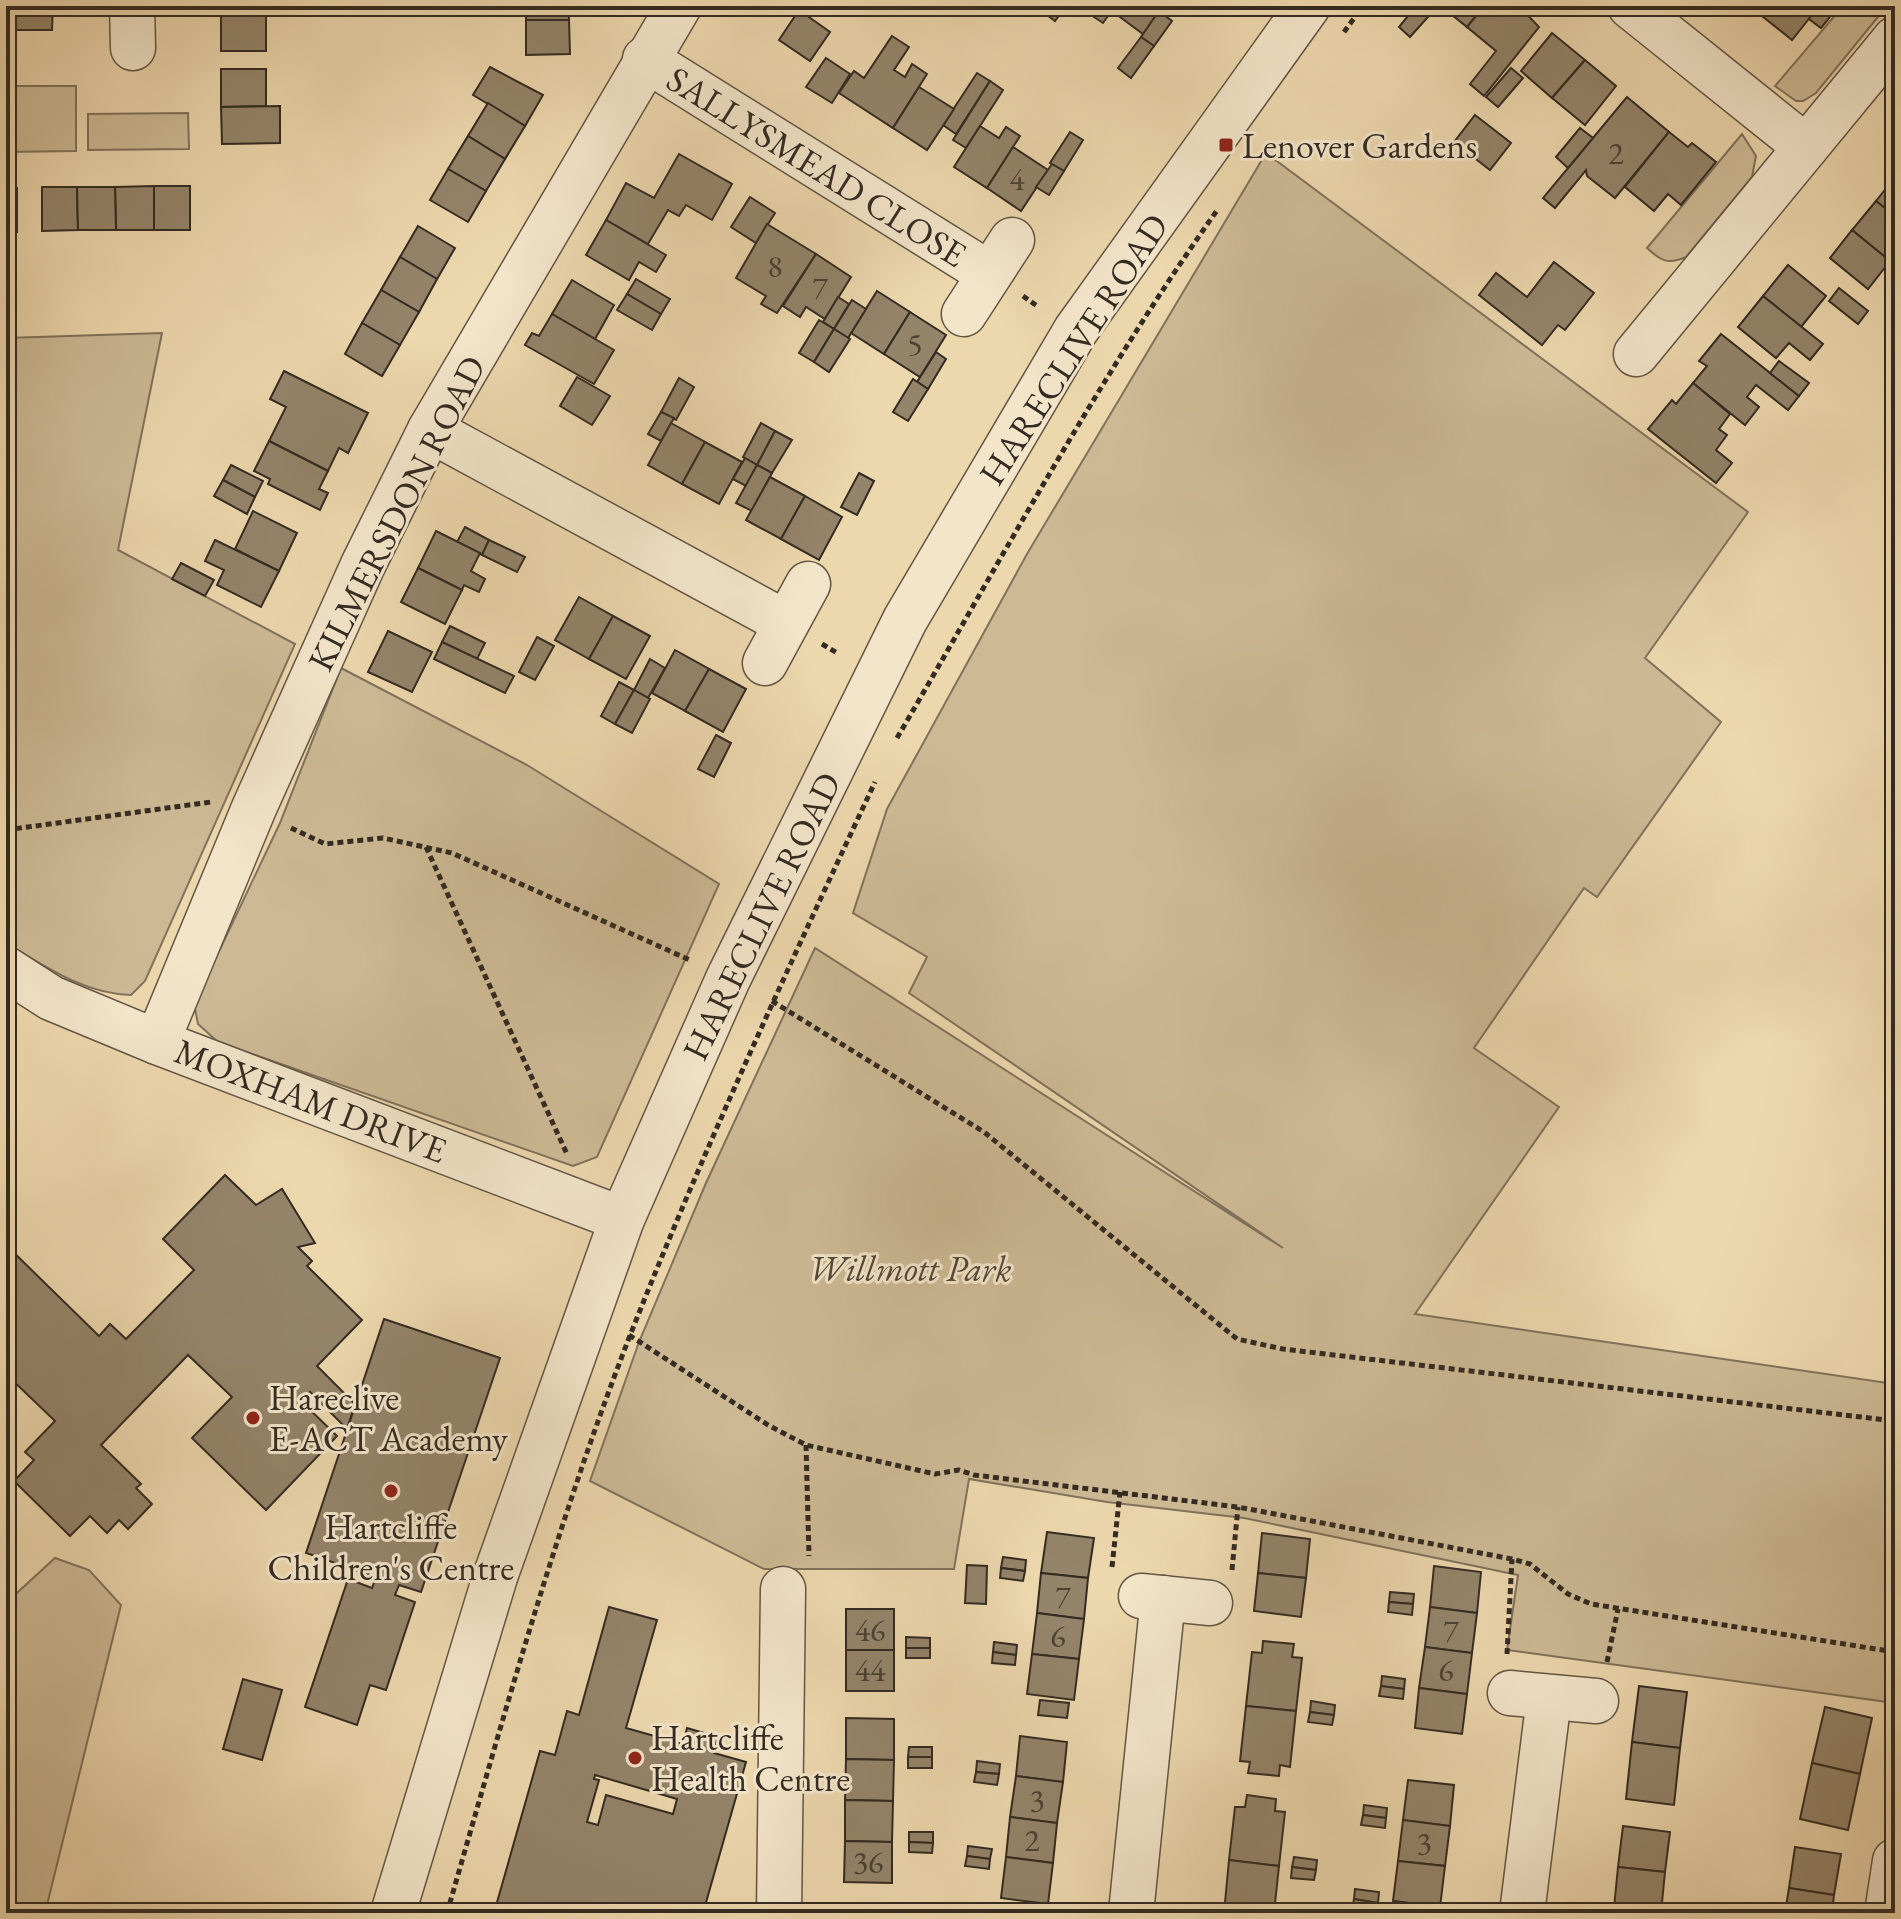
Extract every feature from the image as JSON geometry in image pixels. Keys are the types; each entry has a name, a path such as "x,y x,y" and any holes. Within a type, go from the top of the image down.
{"street":[{"name":"KILMERSDON ROAD","path":"157,1042 254,808 363,565 430,430 645,59 679,6"},
{"name":"HARECLIVE ROAD","path":"393,1913 495,1577 622,1219 728,979 905,620 1076,330 1308,6"},
{"path":"1630,6 1806,147"},
{"path":"1636,354 1895,39"},
{"name":"SALLYSMEAD CLOSE","path":"645,59 1000,256 964,314"},
{"path":"430,430 786,623"},
{"path":"765,663 808,584"},
{"name":"MOXHAM DRIVE","path":"6,969 47,1016 157,1042 622,1219"},
{"path":"779,1913 783,1589"},
{"path":"1131,1913 1152,1597 1210,1603"},
{"path":"1522,1913 1530,1696 1596,1701"}],"path":[{"path":"1336,43 1363,6"},
{"path":"892,746 1181,262 1227,197"},
{"path":"447,1913 515,1679 576,1488 630,1336 773,1002 879,774"},
{"path":"6,830 220,800 254,808 325,844 383,838 452,853 773,1002 984,1132 1237,1339 1283,1349 1895,1421"},
{"path":"426,847 573,1166"},
{"path":"586,1321 630,1336 768,1425 806,1445 935,1474 959,1470 974,1475 1238,1507 1512,1559 1530,1564 1568,1594 1618,1609 1895,1652"},
{"path":"783,1589 809,1571 806,1445"},
{"path":"1120,1492 1110,1593 1152,1597"},
{"path":"1210,1603 1228,1604 1238,1507"},
{"path":"1512,1559 1507,1650 1530,1696"},
{"path":"1596,1701 1618,1609"}],"green space":[{"path":"1843,6 1887,6 1816,93 1803,101 1796,101 1775,86"},
{"path":"6,86 76,86 76,151 6,152"},
{"path":"188,113 189,149 88,150 88,114"},
{"path":"1742,134 1756,156 1752,177 1686,257 1669,261 1656,256 1647,248"},
{"name":"Willmott Park","path":"1266,153 1748,512 1645,658 1721,722 1597,897 1584,888 1474,1048 1559,1107 1415,1314 1895,1384 1895,1703 1507,1650 1518,1575 1244,1518 1107,1502 969,1479 954,1569 764,1569 590,1481 639,1342 706,1183 815,948 1283,1248 909,993 927,957 853,913 887,809 1027,554"},
{"path":"162,333 118,550 295,644 145,981 131,995 97,990 81,984 6,943 6,338"},
{"path":"341,668 527,765 719,884 597,1157 573,1166 218,1042 198,1024 194,1004 280,823"},
{"path":"55,1558 89,1570 121,1605 45,1913 6,1913 6,1603"}],"building":[{"path":"9,6 53,6 52,30 9,30"},
{"path":"221,6 266,6 266,14 221,14"},
{"path":"526,6 569,6 569,20 526,20"},
{"path":"1046,6 1066,6 1055,21 1042,11"},
{"path":"1088,6 1115,6 1103,23 1085,11"},
{"path":"1115,6 1163,6 1143,34 1112,11"},
{"path":"1416,6 1436,8 1410,37 1399,27"},
{"path":"1441,6 1484,6 1467,27"},
{"path":"1484,6 1519,6 1539,27 1484,96 1470,84 1496,51 1467,27"},
{"path":"1770,6 1819,6 1792,40 1762,16"},
{"path":"1819,6 1838,7 1821,28 1809,19"},
{"path":"799,10 830,32 810,61 779,40"},
{"path":"1159,11 1172,21 1154,46 1141,37"},
{"path":"221,14 266,14 266,51 221,51"},
{"path":"526,20 569,20 570,54 526,55"},
{"path":"1552,33 1585,60 1552,98 1521,71"},
{"path":"892,36 909,47 894,70 905,77 912,64 927,74 893,128 839,93 854,71 864,78"},
{"path":"1141,37 1154,46 1131,78 1118,68"},
{"path":"826,58 850,74 832,103 806,87"},
{"path":"1585,60 1616,86 1585,125 1552,98"},
{"path":"490,67 543,95 525,126 473,95"},
{"path":"1511,68 1523,78 1498,107 1486,97"},
{"path":"221,69 266,69 266,106 221,107"},
{"path":"977,73 990,81 956,134 943,125"},
{"path":"990,81 1003,90 966,148 953,140"},
{"path":"919,87 954,109 927,150 893,128"},
{"path":"1627,97 1669,132 1615,198 1587,176 1586,170 1555,208 1543,198"},
{"path":"488,103 525,126 505,159 468,136"},
{"path":"280,106 280,143 222,144 221,107"},
{"path":"1475,115 1511,143 1490,170 1454,142"},
{"path":"980,126 999,138 1006,127 1020,136 987,188 954,167"},
{"path":"1580,128 1593,138 1568,168 1556,157"},
{"path":"1070,132 1083,140 1064,171 1050,163"},
{"path":"1669,132 1688,147 1692,143 1716,162 1681,205 1668,194 1654,211 1625,187"},
{"path":"468,136 505,159 486,191 448,169"},
{"path":"1013,147 1048,170 1021,211 987,188"},
{"path":"679,154 732,184 712,220 686,205 679,216 668,210 648,244 606,220 626,183 654,198"},
{"path":"1052,164 1064,171 1049,195 1036,187"},
{"path":"448,169 486,191 468,222 430,200"},
{"path":"1895,177 1895,216 1876,201"},
{"path":"154,186 154,230 116,230 115,187"},
{"path":"154,186 190,186 190,230 154,230"},
{"path":"42,187 77,187 78,230 42,231"},
{"path":"77,187 115,187 116,230 78,230"},
{"path":"6,188 17,188 17,232 6,232"},
{"path":"750,197 775,213 756,243 731,227"},
{"path":"1876,201 1895,216 1895,255 1890,261 1852,230"},
{"path":"606,220 666,255 656,272 639,262 629,280 586,255"},
{"path":"767,224 816,254 777,313 761,304 766,296 736,278"},
{"path":"418,226 455,248 437,279 400,257"},
{"path":"1852,230 1890,261 1868,289 1830,258"},
{"path":"816,254 851,277 825,319 806,307 800,317 783,306"},
{"path":"400,257 437,279 419,312 381,290"},
{"path":"1554,262 1594,293 1565,330 1558,325 1542,345 1479,295 1496,273 1527,297"},
{"path":"1788,265 1826,296 1801,327 1763,296"},
{"path":"636,279 670,299 661,314 627,294"},
{"path":"572,280 614,305 595,339 552,314"},
{"path":"1839,288 1868,311 1858,324 1829,301"},
{"path":"381,290 419,312 400,345 362,323"},
{"path":"877,291 910,312 884,354 851,333"},
{"path":"627,294 661,314 652,330 617,310"},
{"path":"1763,296 1823,344 1810,360 1789,343 1776,358 1738,327"},
{"path":"838,297 849,304 834,329 823,322"},
{"path":"852,300 866,309 848,338 834,329"},
{"path":"910,312 946,335 920,377 884,354"},
{"path":"552,314 614,350 594,384 525,345 532,333 539,336"},
{"path":"819,320 834,329 814,362 799,353"},
{"path":"362,323 400,345 382,376 345,354"},
{"path":"834,329 850,339 829,372 814,362"},
{"path":"1721,334 1799,396 1788,410 1756,385 1747,397 1759,407 1745,425 1693,383 1707,366 1699,361"},
{"path":"936,352 946,359 928,389 917,382"},
{"path":"1779,361 1809,383 1799,396 1770,373"},
{"path":"284,371 368,413 348,453 339,448 328,471 269,441 286,407 270,399"},
{"path":"577,377 610,396 592,425 560,406"},
{"path":"679,378 694,387 676,420 661,412"},
{"path":"913,379 928,389 908,421 893,412"},
{"path":"1693,383 1730,414 1719,429 1727,435 1716,450 1732,463 1716,483 1648,429 1672,400 1676,404"},
{"path":"661,412 674,418 661,441 648,434"},
{"path":"671,423 705,442 682,484 648,465"},
{"path":"761,423 775,431 757,465 743,457"},
{"path":"775,431 792,440 772,473 757,465"},
{"path":"269,441 328,471 319,489 328,493 320,510 268,484 270,479 254,471"},
{"path":"705,442 742,462 719,504 682,484"},
{"path":"745,458 757,465 746,486 733,479"},
{"path":"231,465 263,481 255,497 223,480"},
{"path":"757,465 772,473 752,511 736,503"},
{"path":"859,473 874,481 857,515 841,507"},
{"path":"770,477 805,496 781,539 746,520"},
{"path":"223,480 255,497 247,514 214,496"},
{"path":"805,496 842,517 819,560 781,539"},
{"path":"253,511 297,533 279,571 235,549"},
{"path":"465,527 489,540 482,555 457,542"},
{"path":"436,531 480,553 471,571 485,579 479,592 464,585 462,590 418,568"},
{"path":"215,540 279,571 261,607 217,585 224,570 205,561"},
{"path":"489,540 525,557 517,572 482,555"},
{"path":"181,563 214,580 205,596 172,579"},
{"path":"418,568 462,590 445,624 401,602"},
{"path":"579,597 613,616 589,659 555,640"},
{"path":"613,616 650,636 626,679 589,659"},
{"path":"450,626 485,643 477,659 442,642"},
{"path":"388,631 432,652 412,692 368,672"},
{"path":"537,637 554,646 535,680 519,672"},
{"path":"442,642 514,676 505,693 434,659"},
{"path":"675,650 709,669 685,711 652,693"},
{"path":"650,659 665,668 648,698 634,690"},
{"path":"709,669 746,689 723,732 685,711"},
{"path":"619,682 634,690 615,724 601,716"},
{"path":"634,690 650,699 632,733 615,724"},
{"path":"716,735 731,743 714,777 698,769"},
{"path":"225,1175 256,1205 282,1189 315,1243 298,1247 312,1261 307,1266 362,1320 317,1366 355,1404 347,1429 310,1392 301,1401 337,1436 266,1510 192,1438 232,1397 188,1355 101,1445 141,1484 136,1488 152,1504 128,1529 119,1520 107,1533 90,1516 70,1536 14,1481 34,1460 25,1452 55,1421 6,1374 6,1245 99,1336 110,1324 126,1339 194,1270 163,1239"},
{"name":"Hartcliffe Children's Centre","path":"384,1319 500,1358 421,1592 399,1585 395,1595 415,1602 386,1690 370,1685 357,1725 305,1707 348,1579 372,1588 376,1577 306,1553"},
{"path":"1047,1532 1094,1538 1088,1578 1041,1573"},
{"path":"1262,1533 1310,1539 1306,1578 1258,1573"},
{"path":"1003,1557 1026,1560 1025,1571 1001,1568"},
{"path":"967,1565 987,1566 986,1604 965,1603"},
{"path":"1434,1566 1481,1572 1477,1613 1430,1607"},
{"path":"1001,1568 1025,1571 1023,1581 1000,1578"},
{"path":"1041,1573 1088,1578 1084,1619 1037,1613"},
{"path":"1258,1573 1306,1578 1301,1617 1254,1611"},
{"path":"1390,1592 1414,1594 1413,1604 1389,1602"},
{"path":"1389,1602 1413,1604 1412,1615 1388,1612"},
{"name":"Hartcliffe Health Centre","path":"609,1607 657,1620 626,1728 683,1744 687,1728 718,1737 714,1753 746,1762 703,1913 494,1913 540,1751 555,1755 567,1711 579,1715","holes":["595,1775 677,1799 673,1814 606,1795 598,1825 587,1822 599,1780 594,1779"]},
{"path":"1430,1607 1477,1613 1472,1653 1425,1647"},
{"path":"846,1609 894,1609 894,1650 846,1650"},
{"path":"1037,1613 1084,1619 1079,1659 1032,1654"},
{"path":"906,1637 930,1638 930,1648 906,1648"},
{"path":"1263,1641 1294,1644 1292,1657 1302,1658 1296,1711 1246,1706 1252,1652 1262,1653"},
{"path":"994,1642 1017,1645 1016,1655 993,1652"},
{"path":"1425,1647 1472,1653 1467,1694 1419,1688"},
{"path":"906,1648 930,1648 930,1658 906,1658"},
{"path":"846,1650 894,1650 894,1691 846,1691"},
{"path":"993,1652 1016,1655 1015,1665 992,1663"},
{"path":"1032,1654 1079,1659 1074,1700 1027,1694"},
{"path":"1382,1676 1405,1679 1404,1689 1381,1686"},
{"path":"243,1679 282,1690 262,1760 223,1749"},
{"path":"1381,1686 1404,1689 1403,1699 1379,1696"},
{"path":"1639,1686 1687,1692 1680,1748 1632,1742"},
{"path":"1419,1688 1467,1694 1462,1734 1415,1728"},
{"path":"1040,1700 1069,1703 1067,1718 1038,1715"},
{"path":"1311,1701 1335,1705 1334,1715 1310,1712"},
{"path":"1246,1706 1296,1711 1290,1767 1280,1765 1279,1776 1248,1773 1250,1762 1240,1761"},
{"path":"1825,1707 1872,1718 1860,1774 1812,1763"},
{"path":"1310,1712 1334,1715 1332,1725 1308,1722"},
{"path":"846,1718 894,1719 894,1760 846,1759"},
{"path":"1020,1736 1067,1742 1063,1782 1016,1776"},
{"path":"1632,1742 1680,1748 1674,1805 1626,1799"},
{"path":"909,1747 932,1747 932,1757 908,1757"},
{"path":"908,1757 932,1757 932,1768 908,1768"},
{"path":"846,1759 894,1760 893,1801 845,1800"},
{"path":"977,1761 1000,1764 999,1774 976,1772"},
{"path":"1812,1763 1860,1774 1848,1830 1800,1819"},
{"path":"976,1772 999,1774 997,1785 974,1782"},
{"path":"1016,1776 1063,1782 1057,1823 1010,1817"},
{"path":"1408,1780 1454,1785 1450,1826 1403,1820"},
{"path":"1247,1795 1276,1799 1275,1811 1285,1812 1279,1866 1229,1860 1235,1807 1245,1807"},
{"path":"845,1800 893,1801 892,1842 845,1841"},
{"path":"1364,1805 1387,1808 1386,1818 1363,1815"},
{"path":"1363,1815 1386,1818 1385,1828 1361,1825"},
{"path":"1010,1817 1057,1823 1053,1863 1006,1857"},
{"path":"1403,1820 1450,1826 1445,1866 1398,1861"},
{"path":"1623,1826 1670,1832 1665,1872 1618,1867"},
{"path":"909,1832 933,1832 933,1843 909,1842"},
{"path":"845,1841 892,1842 892,1883 844,1882"},
{"path":"909,1842 933,1843 932,1853 909,1852"},
{"path":"968,1846 992,1849 990,1859 967,1856"},
{"path":"1795,1847 1841,1854 1834,1895 1789,1888"},
{"path":"967,1856 990,1859 989,1869 965,1866"},
{"path":"1006,1857 1053,1863 1048,1904 1001,1898"},
{"path":"1294,1857 1317,1860 1316,1870 1292,1867"},
{"path":"1229,1860 1279,1866 1274,1913 1224,1913"},
{"path":"1398,1861 1445,1866 1440,1907 1393,1901"},
{"path":"1292,1867 1316,1870 1314,1880 1291,1878"},
{"path":"1618,1867 1665,1872 1661,1913 1614,1908"},
{"path":"1789,1888 1834,1895 1832,1913 1785,1913"},
{"path":"1355,1889 1379,1892 1378,1903 1354,1899"},
{"path":"1354,1899 1378,1903 1376,1913 1352,1910"},
{"path":"1393,1901 1440,1907 1439,1913 1392,1913"}],"place":[{"name":"Lenover Gardens","path":"1226,145"},
{"name":"Hareclive E-ACT Academy","path":"253,1418"},
{"name":"Hartcliffe Children's Centre","path":"391,1491"},
{"name":"Hartcliffe Health Centre","path":"635,1758"}]}
